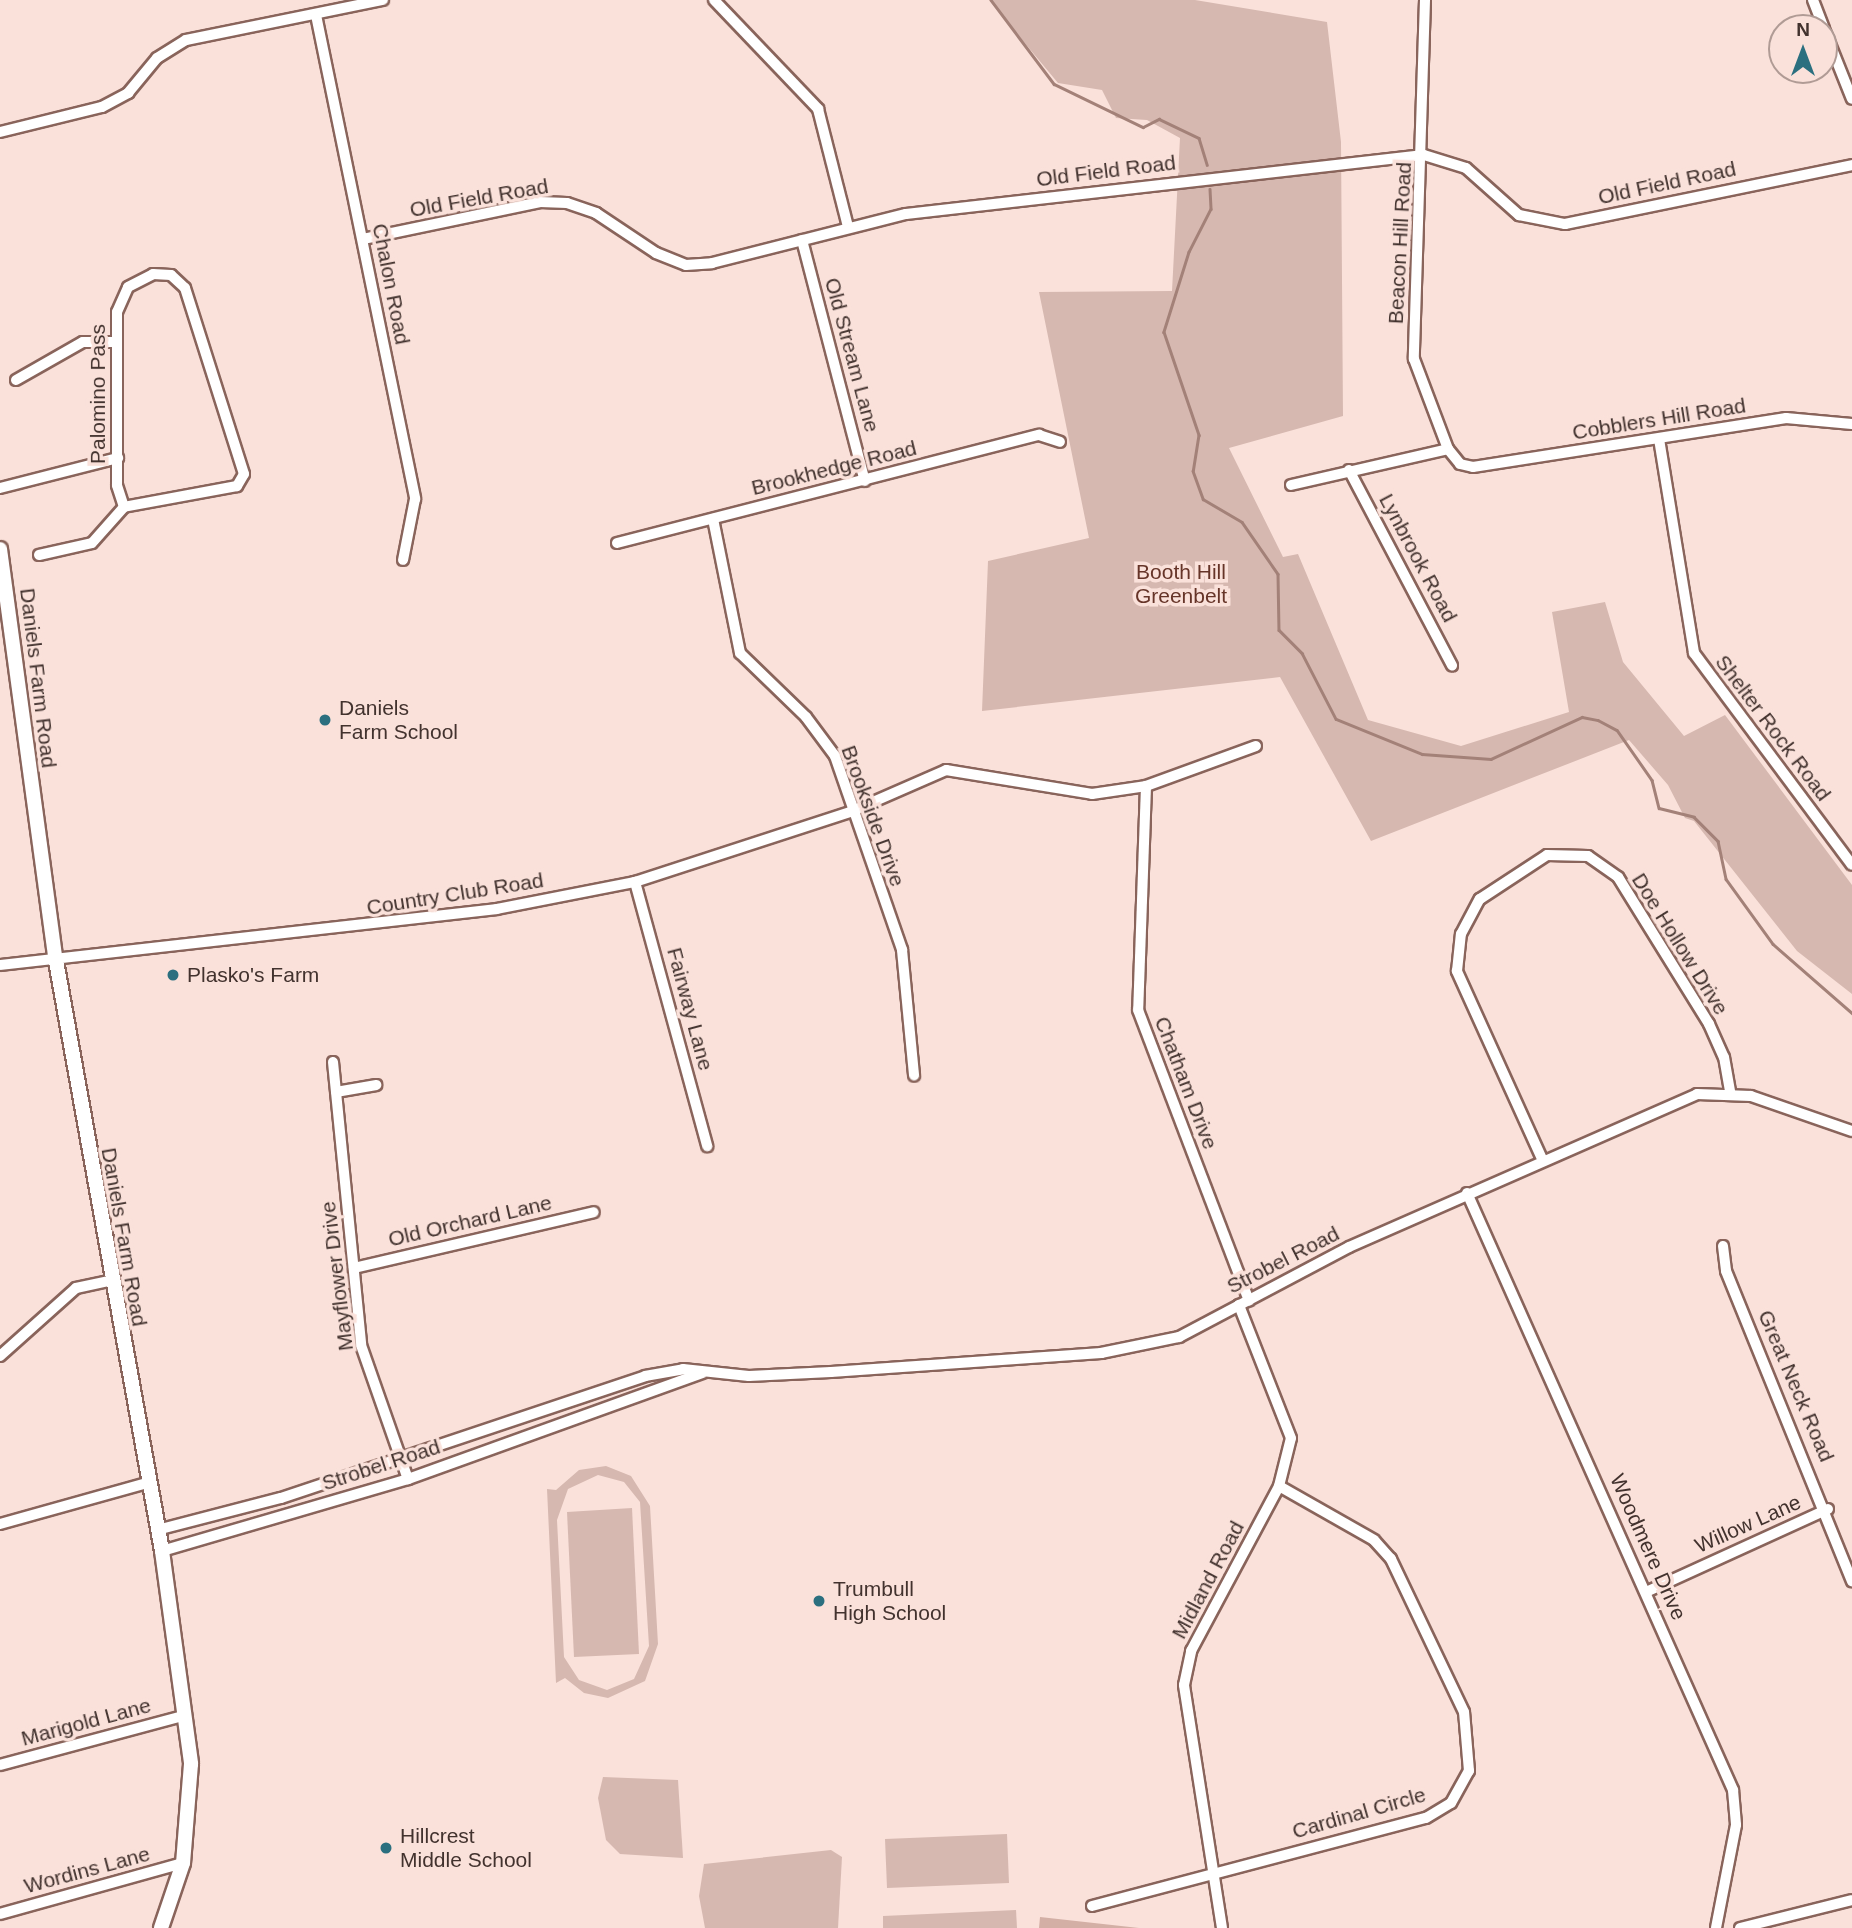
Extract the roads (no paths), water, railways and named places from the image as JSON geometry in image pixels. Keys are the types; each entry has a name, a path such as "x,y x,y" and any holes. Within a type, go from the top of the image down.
{"main road":[{"name":"Daniels Farm Road","path":"0,549 56,961 109,1281 162,1551 193,1787 183,1863 162,1928"}],"street":[{"path":"0,132 102,107 128,93 157,58 186,40 383,0"},
{"path":"714,0 818,109 848,227"},
{"name":"Beacon Hill Road","path":"1425,0 1423,155 1414,359 1448,449"},
{"name":"Chalon Road","path":"316,15 415,499 403,560"},
{"path":"1838,64 1852,99"},
{"name":"Old Field Road","path":"363,239 540,202 596,213 656,253 686,264 919,212 1423,155 1466,168 1519,215 1565,224 1852,165"},
{"name":"Old Stream Lane","path":"802,240 865,481"},
{"name":"Palomino Pass","path":"153,274 171,275 185,288 244,474 237,486 124,507 117,496 115,342 117,312 128,287 153,274"},
{"path":"16,380 83,342 115,342"},
{"name":"Cobblers Hill Road","path":"1448,449 1460,464 1473,467 1786,418 1852,424"},
{"name":"Brookhedge Road","path":"617,543 1040,435 1060,442"},
{"name":"Shelter Rock Road","path":"1659,439 1694,653 1852,865"},
{"path":"1291,485 1448,449"},
{"path":"0,488 118,458"},
{"name":"Lynbrook Road","path":"1349,470 1452,665"},
{"path":"39,555 92,543 124,507"},
{"name":"Brookside Drive","path":"713,519 740,653 807,718 835,756 850,812 902,950 914,1075"},
{"name":"Country Club Road","path":"0,965 56,961 483,911 635,882 850,812 946,770 1092,794 1146,786 1256,747"},
{"name":"Chatham Drive","path":"1146,786 1138,1010 1244,1303"},
{"name":"Doe Hollow Drive","path":"1543,1161 1457,971 1461,934 1480,899 1546,855 1588,856 1618,877 1709,1024 1724,1057 1730,1092"},
{"name":"Fairway Lane","path":"635,882 707,1146"},
{"name":"Mayflower Drive","path":"332,1062 361,1345 408,1479"},
{"path":"336,1092 376,1085"},
{"name":"Strobel Road","path":"157,1530 401,1459 602,1388 683,1369 703,1373 831,1372 1101,1353 1179,1337 1467,1193 1667,1104 1730,1092 1852,1130"},
{"name":"Woodmere Drive","path":"1467,1193 1703,1714 1737,1808 1716,1928"},
{"name":"Old Orchard Lane","path":"354,1268 594,1212"},
{"name":"Great Neck Road","path":"1723,1245 1726,1271 1828,1509 1852,1581"},
{"path":"0,1356 76,1288 109,1281"},
{"name":"Midland Road","path":"1222,1928 1211,1872 1184,1685 1191,1651 1279,1486 1290,1457 1289,1420 1244,1303"},
{"name":"Strobel Road","path":"162,1551 408,1479 608,1404 703,1373"},
{"path":"602,1388 608,1404"},
{"path":"0,1524 147,1483"},
{"name":"Cardinal Circle","path":"1092,1906 1211,1872 1426,1818 1451,1803 1469,1771 1464,1712 1391,1559 1374,1540 1279,1486"},
{"name":"Willow Lane","path":"1646,1592 1828,1509"},
{"name":"Marigold Lane","path":"0,1765 183,1716"},
{"name":"Wordins Lane","path":"0,1914 183,1863"},
{"path":"1740,1928 1852,1900"}],"waterway":[{"path":"991,0 1054,84 1143,127 1159,119 1199,138 1207,165"},
{"path":"1210,189 1211,209 1189,252 1164,332 1199,435 1193,471 1203,499 1242,522 1278,574 1279,630 1302,653 1336,719 1422,754 1491,759 1582,717 1598,720 1617,730 1652,780 1659,808 1694,817 1718,841 1726,879 1773,944 1852,1013"}],"place":[{"name":"Daniels Farm School","path":"325,720"},
{"name":"Plasko's Farm","path":"173,975"},
{"name":"Trumbull High School","path":"819,1601"},
{"name":"Hillcrest Middle School","path":"386,1848"}],"park label":[{"name":"Booth Hill Greenbelt","path":"1181,584"}]}
